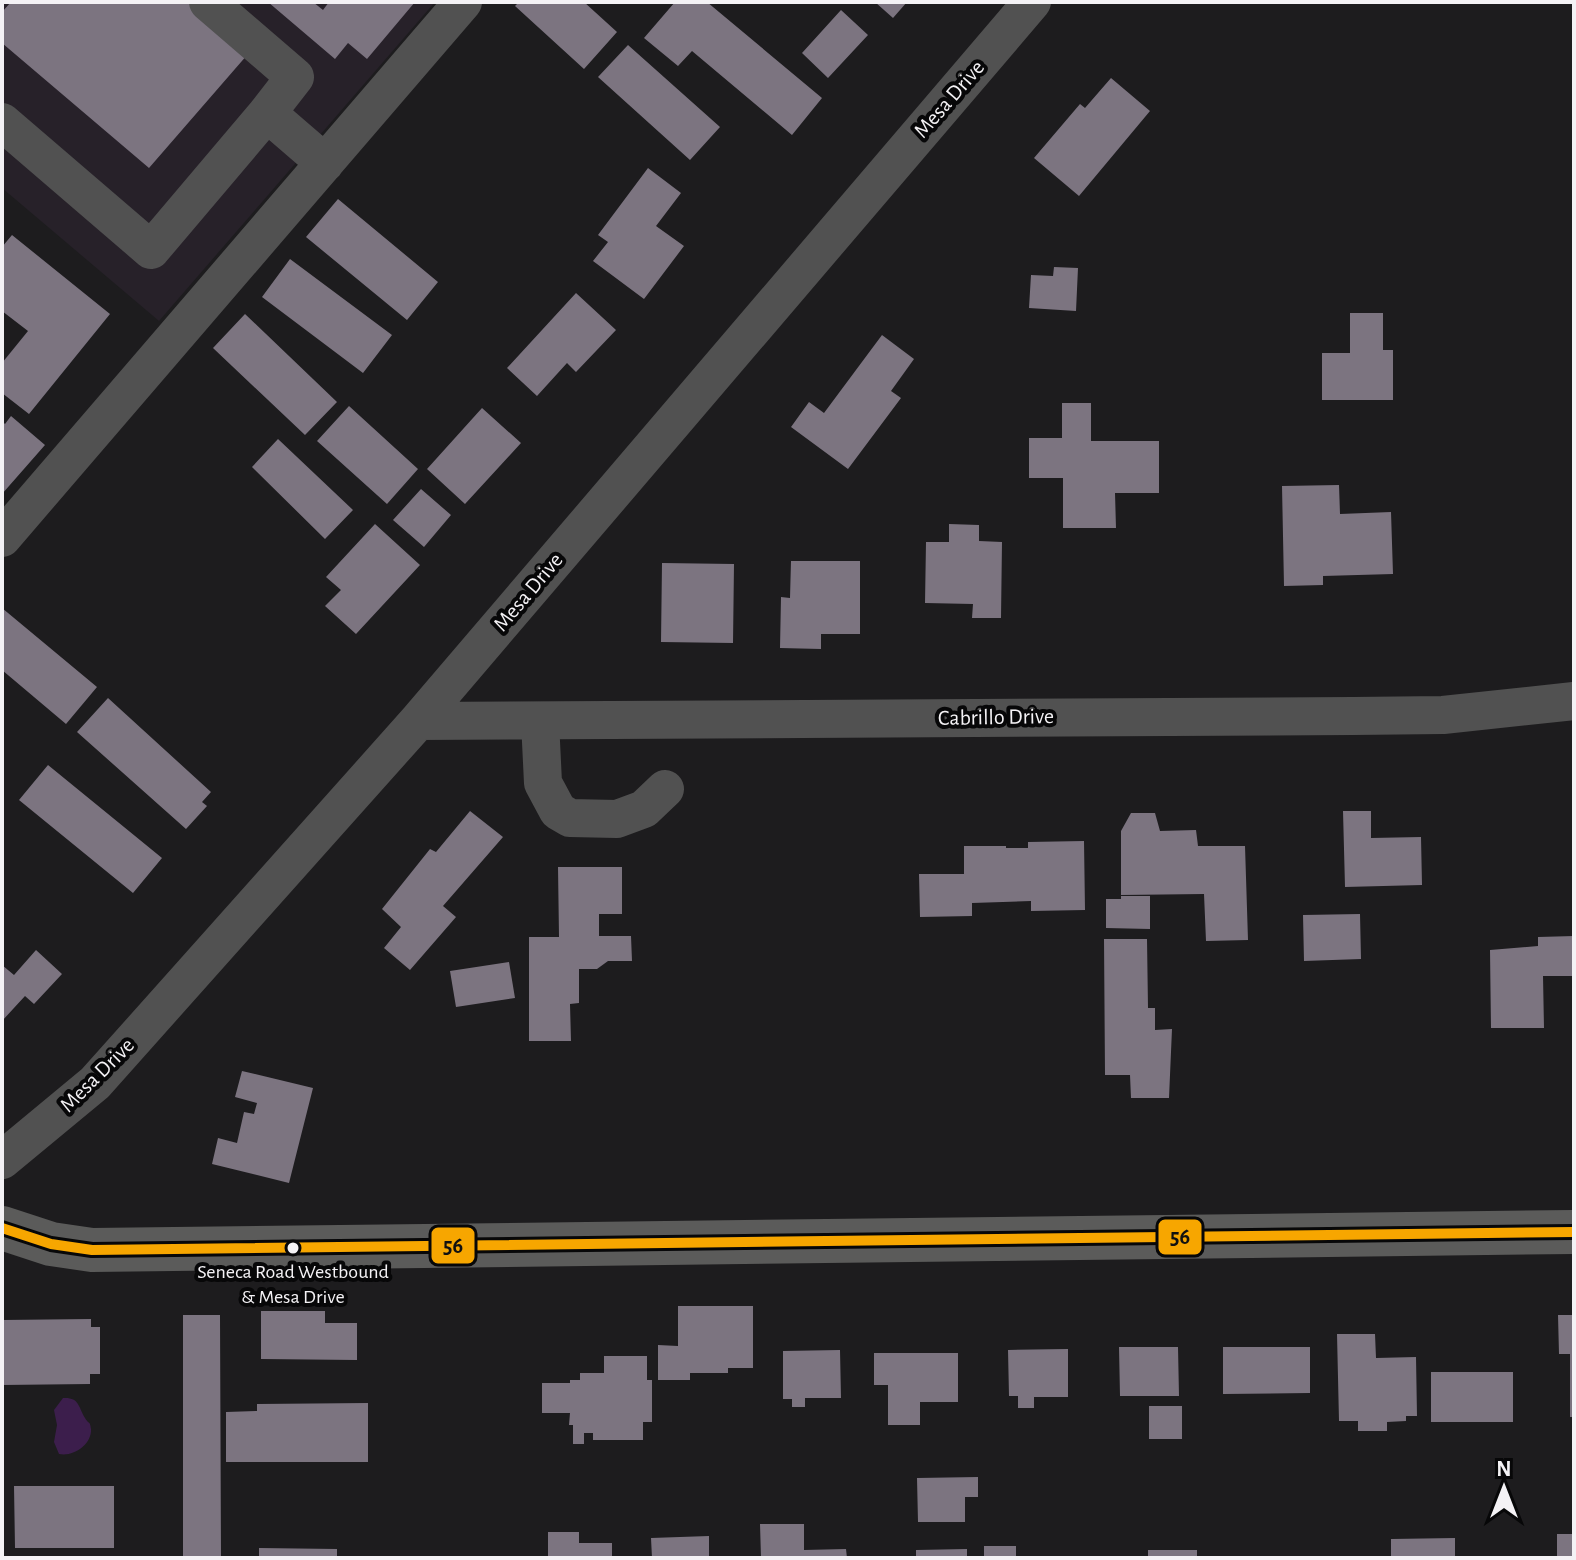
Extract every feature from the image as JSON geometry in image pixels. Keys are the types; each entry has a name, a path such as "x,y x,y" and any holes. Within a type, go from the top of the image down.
{"main road":[{"path":"2,1228 51,1244 92,1250 1574,1232"}],"street":[{"path":"3,126 151,250 295,77 208,2"},
{"path":"2,538 463,2"},
{"name":"Mesa Drive","path":"2,1160 95,1083 418,721 1032,2"},
{"path":"267,113 325,163"},
{"name":"Cabrillo Drive","path":"418,721 1443,715 1574,701"},
{"path":"540,721 543,783 558,811 570,818 617,819 644,809 665,789"}],"shaded area":[{"path":"2,2 435,2 159,321 2,188"},
{"path":"63,1398 77,1403 90,1423 91,1435 76,1451 59,1454 54,1442 57,1425 54,1410"}],"building":[{"path":"11,2 188,2 248,54 149,168 2,43 2,12"},
{"path":"268,2 313,2 323,10 329,2 415,2 367,59 348,43 335,59"},
{"path":"519,2 584,2 617,32 584,69 515,6"},
{"path":"675,2 707,2 822,98 792,135 692,51 678,66 644,38"},
{"path":"875,2 907,2 893,18"},
{"path":"841,10 868,35 828,78 802,53"},
{"path":"628,45 720,127 690,160 598,77"},
{"path":"1111,78 1150,111 1079,196 1034,158 1080,104 1085,108"},
{"path":"648,168 681,193 656,226 684,246 644,299 593,261 608,242 598,235"},
{"path":"338,199 438,282 407,320 306,237"},
{"path":"12,235 110,314 29,414 2,393 2,363 28,331 2,311 2,247"},
{"path":"290,259 392,335 363,373 262,297"},
{"path":"1054,267 1078,268 1076,311 1029,308 1031,275 1053,276"},
{"path":"576,293 616,330 576,372 567,363 537,396 507,368"},
{"path":"1350,313 1383,313 1383,350 1393,350 1393,400 1322,400 1322,353 1350,353"},
{"path":"245,314 337,402 305,435 213,348"},
{"path":"882,335 914,359 891,391 901,398 848,469 791,427 809,402 824,413"},
{"path":"1062,403 1091,403 1091,441 1159,441 1159,493 1115,493 1116,528 1063,528 1063,478 1029,478 1029,438 1062,438"},
{"path":"349,406 418,469 387,504 317,441"},
{"path":"482,408 521,443 465,504 427,469"},
{"path":"11,416 45,445 2,494 2,421 5,424"},
{"path":"278,439 353,510 325,539 252,467"},
{"path":"1339,485 1340,514 1391,512 1393,574 1323,576 1323,585 1284,586 1282,486"},
{"path":"421,489 451,515 424,547 393,520"},
{"path":"375,524 420,565 356,634 325,606 341,590 326,577"},
{"path":"949,524 979,525 979,541 1002,542 1001,618 972,618 973,604 925,603 926,542 949,542"},
{"path":"791,561 860,561 860,634 821,634 821,649 780,648 781,597 790,598"},
{"path":"662,563 734,564 733,643 661,642"},
{"path":"2,608 97,687 66,724 2,670"},
{"path":"108,698 211,792 202,802 207,806 186,829 77,732"},
{"path":"48,765 162,858 133,893 19,800"},
{"path":"470,811 503,837 443,906 456,917 410,970 384,948 401,927 382,909 430,849 436,852"},
{"path":"1343,811 1371,811 1371,838 1421,837 1422,885 1345,887"},
{"path":"1131,813 1155,813 1160,831 1196,830 1198,846 1245,846 1248,940 1206,941 1204,894 1121,895 1121,831"},
{"path":"1084,841 1085,910 1031,911 1031,901 972,903 972,916 920,917 919,874 964,874 964,846 1028,848 1028,842"},
{"path":"558,867 622,867 622,914 599,914 599,936 631,936 632,961 608,961 597,969 579,969 579,1003 570,1004 571,1041 529,1041 529,937 559,937"},
{"path":"1121,896 1150,896 1150,929 1106,928 1106,899 1121,899"},
{"path":"1360,914 1361,959 1304,961 1303,915"},
{"path":"1574,936 1574,976 1543,976 1544,1028 1491,1028 1490,950 1538,946 1538,937"},
{"path":"1104,939 1147,939 1148,1008 1155,1008 1155,1030 1172,1029 1169,1098 1131,1098 1130,1075 1105,1075"},
{"path":"36,950 62,974 34,1004 25,996 2,1021 2,965 14,975"},
{"path":"509,962 515,998 456,1007 450,971"},
{"path":"242,1071 313,1088 289,1183 212,1164 218,1138 237,1143 244,1112 254,1114 257,1103 235,1097"},
{"path":"678,1306 753,1306 753,1368 728,1368 728,1373 690,1373 690,1380 658,1380 658,1345 678,1346"},
{"path":"261,1311 325,1311 325,1323 357,1323 357,1360 261,1359"},
{"path":"183,1315 220,1315 221,1558 183,1558"},
{"path":"1558,1315 1574,1315 1574,1417 1570,1417 1570,1354 1559,1354"},
{"path":"91,1319 91,1327 100,1327 100,1374 90,1374 90,1384 2,1385 2,1320"},
{"path":"1337,1334 1375,1334 1376,1358 1416,1357 1417,1416 1406,1416 1406,1421 1387,1422 1387,1431 1358,1431 1358,1421 1339,1421"},
{"path":"1119,1347 1178,1347 1179,1396 1120,1396"},
{"path":"1223,1347 1310,1347 1310,1393 1223,1394"},
{"path":"1068,1349 1068,1397 1034,1397 1034,1408 1018,1408 1018,1396 1009,1396 1008,1350"},
{"path":"840,1350 841,1398 805,1398 805,1407 792,1407 792,1399 783,1399 783,1351"},
{"path":"874,1353 958,1353 958,1402 920,1402 920,1425 888,1425 888,1385 874,1385"},
{"path":"604,1356 647,1356 647,1380 652,1380 652,1422 643,1422 643,1440 593,1440 593,1433 584,1433 584,1444 573,1444 570,1413 542,1413 542,1383 570,1383 570,1380 580,1380 580,1373 604,1373"},
{"path":"1431,1372 1513,1372 1513,1422 1431,1422"},
{"path":"368,1403 368,1462 226,1462 226,1412 257,1411 257,1404"},
{"path":"1149,1406 1182,1406 1182,1439 1149,1439"},
{"path":"978,1477 978,1497 965,1497 965,1522 918,1522 917,1478"},
{"path":"14,1486 114,1486 114,1548 15,1548"},
{"path":"760,1524 804,1524 804,1550 846,1549 847,1558 761,1558"},
{"path":"548,1532 579,1532 579,1543 612,1543 612,1558 548,1558"},
{"path":"1557,1534 1574,1534 1574,1558 1557,1558"},
{"path":"709,1536 709,1558 652,1558 651,1538"},
{"path":"1455,1538 1455,1558 1391,1558 1391,1539"},
{"path":"984,1546 1016,1546 1016,1558 984,1558"},
{"path":"259,1548 337,1549 337,1558 259,1558"},
{"path":"967,1549 967,1558 916,1558 916,1550"},
{"path":"1148,1550 1197,1550 1197,1558 1148,1558"}],"transit line":[{"name":"56","path":"2,1228 51,1244 92,1250 1574,1232"}],"place":[{"name":"Seneca Road Westbound & Mesa Drive","path":"293,1248"}]}
